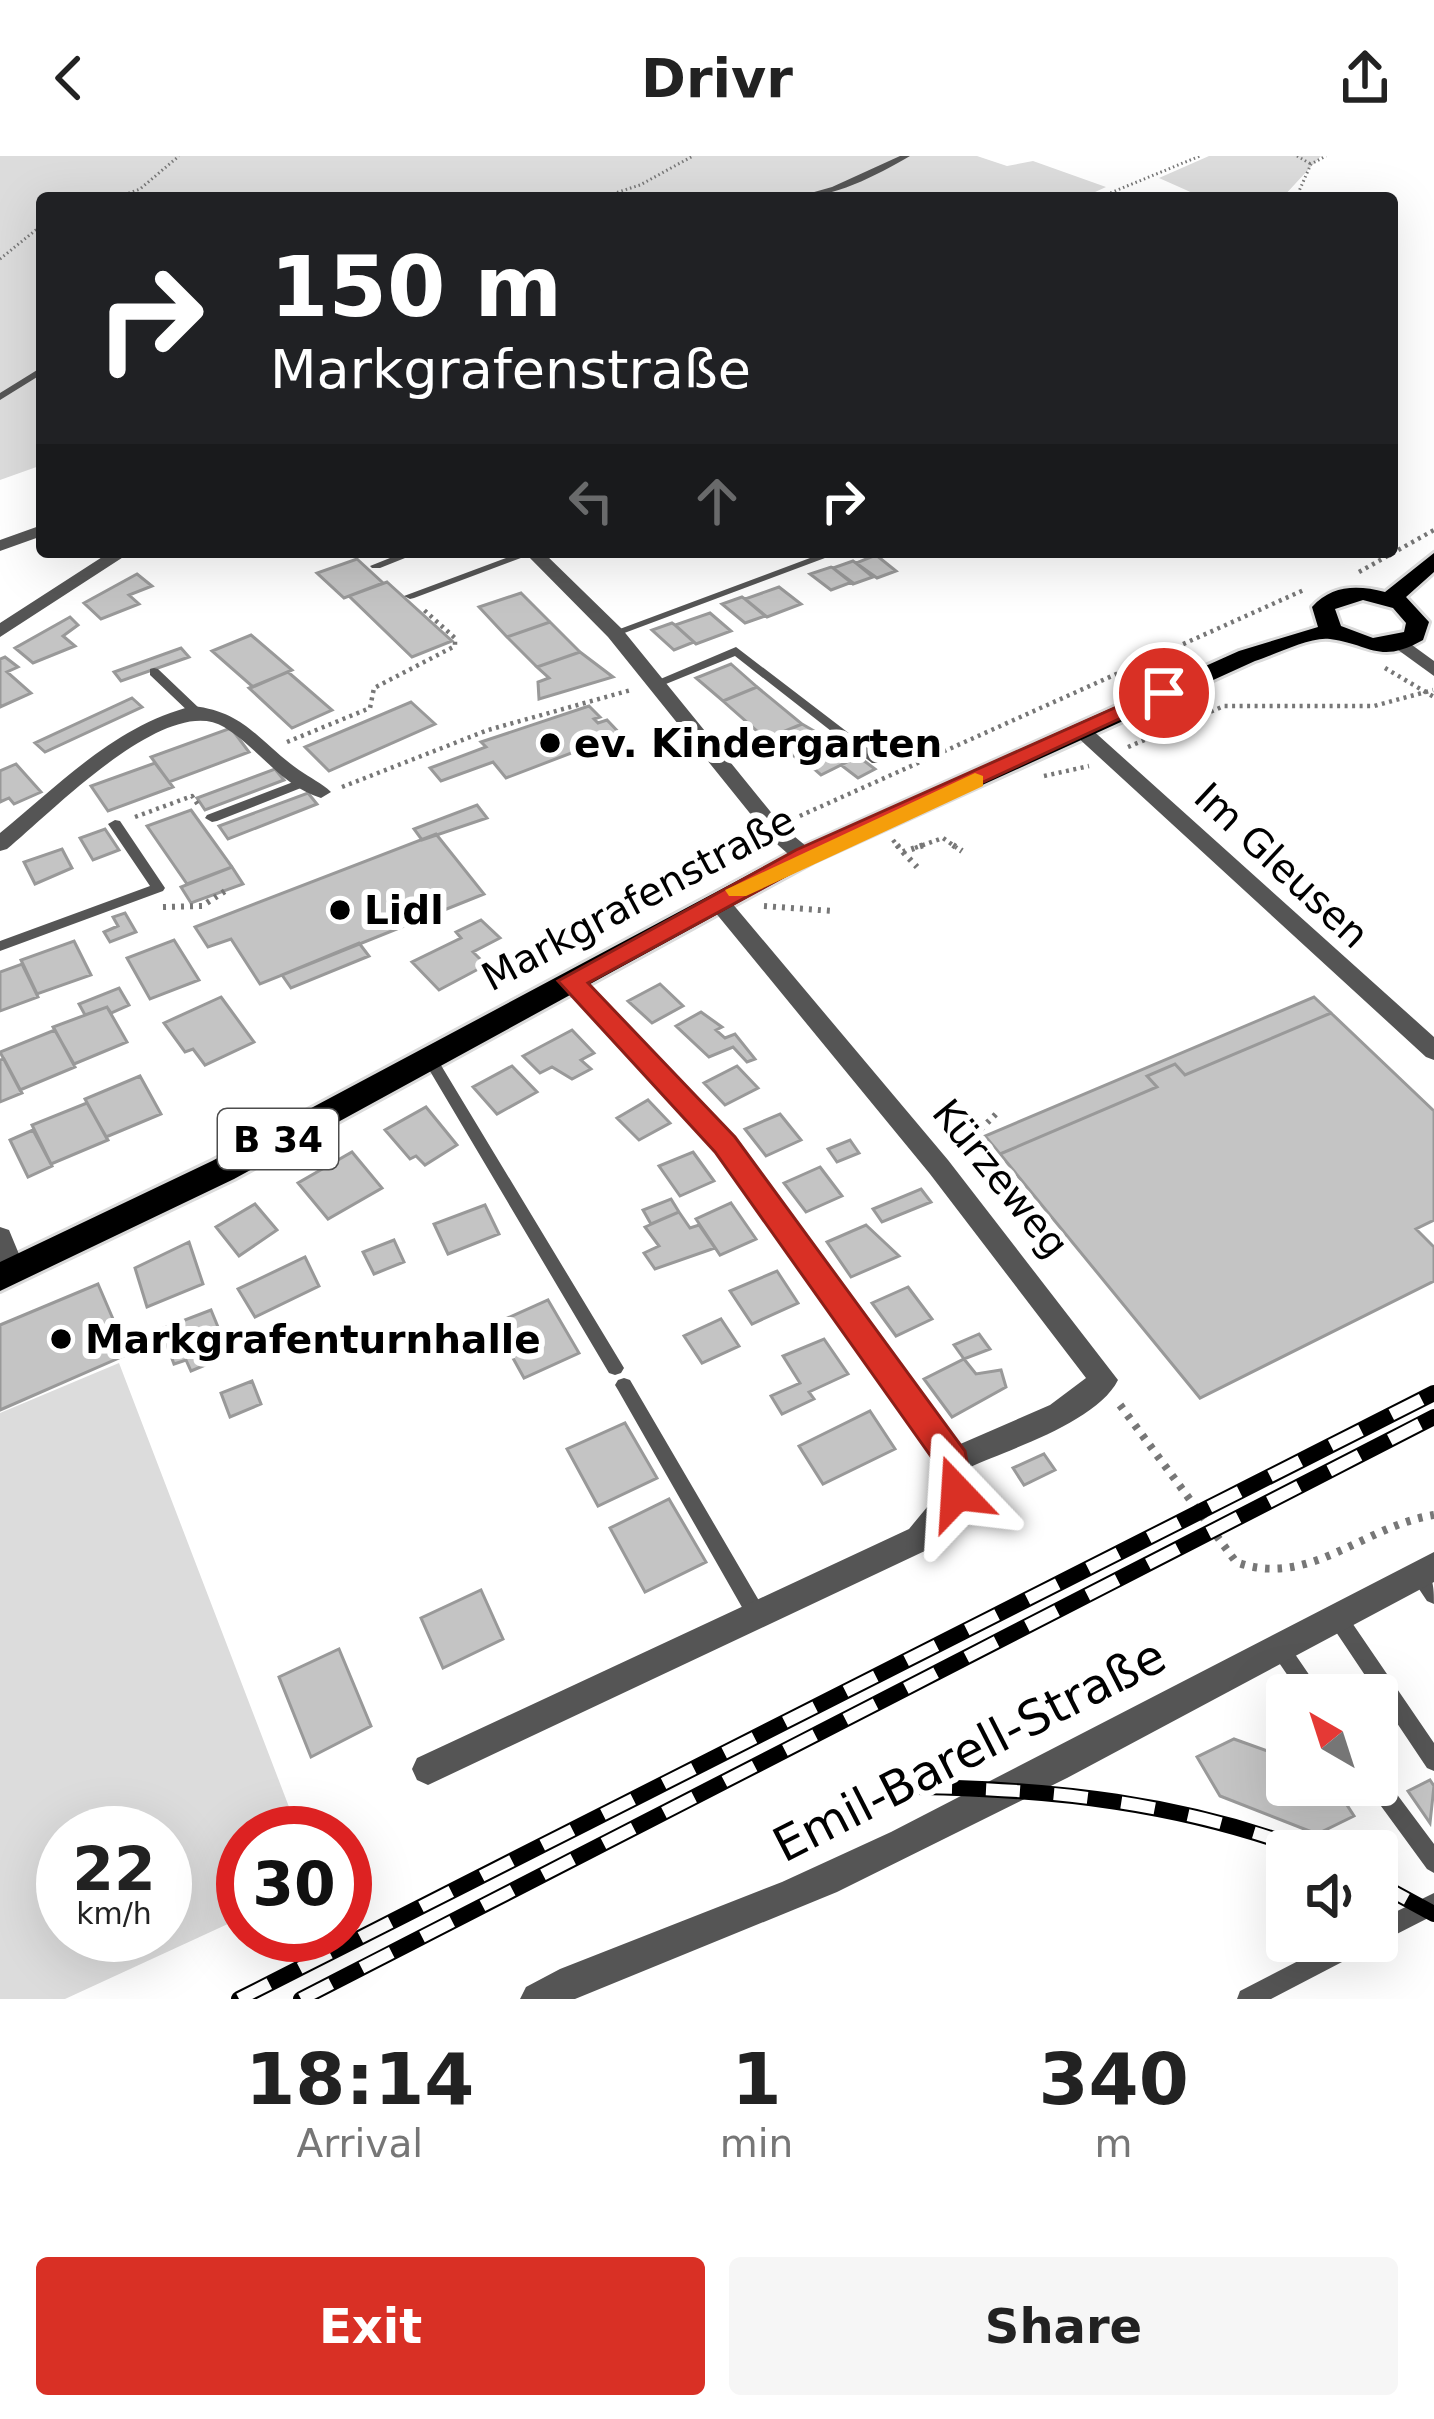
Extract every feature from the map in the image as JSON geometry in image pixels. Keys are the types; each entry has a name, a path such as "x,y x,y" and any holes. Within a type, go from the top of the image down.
{"main road":[{"path":"1391,598 1434,560"},
{"path":"1350,593 1391,598 1418,622 1415,635 1401,644 1356,642 1331,629 1322,614 1329,600 1350,593"},
{"name":"Markgrafenstraße","path":"6,1274 223,1169 804,856 1246,656 1331,629"}],"street":[{"path":"0,546 36,532"},
{"path":"0,631 113,558"},
{"path":"538,558 615,633 776,832 804,856"},
{"path":"1401,644 1434,670"},
{"path":"0,844 149,725 196,712 229,718 311,788"},
{"name":"Im Gleusen","path":"1082,731 1434,1052"},
{"name":"Kürzeweg","path":"718,901 939,1167 1103,1380"},
{"path":"428,1769 919,1539 957,1493 953,1461 725,1144 571,981"},
{"path":"0,1237 6,1274"},
{"path":"953,1461 1060,1414 1103,1380"},
{"name":"Emil-Barell-Straße","path":"538,1999 589,1972 840,1873 1337,1617 1429,1578"}],"lane":[{"path":"822,192 906,156"},
{"path":"0,397 36,374"},
{"path":"376,566 398,558"},
{"path":"410,596 515,558"},
{"path":"615,633 820,558"},
{"path":"657,683 736,651 875,760"},
{"path":"154,672 196,712"},
{"path":"212,818 311,788"},
{"path":"0,946 158,888 115,824"},
{"path":"428,1056 758,1617"},
{"path":"1337,1617 1434,1761"},
{"path":"1279,1648 1298,1674"},
{"path":"1393,1806 1434,1862"},
{"path":"1398,1922 1434,1904"},
{"path":"1248,1999 1319,1962"}],"path":[{"path":"132,192 179,156"},
{"path":"618,192 693,156"},
{"path":"1113,192 1200,156"},
{"path":"1297,156 1311,164"},
{"path":"1299,192 1311,164 1326,156"},
{"path":"0,259 36,230"},
{"path":"1398,550 1434,530"},
{"path":"1353,575 1384,558"},
{"path":"776,832 793,819 1311,587"},
{"path":"267,751 370,708 374,688 455,646 455,638 410,596"},
{"path":"311,788 507,724 657,683"},
{"path":"1040,777 1076,772 1223,706 1374,706 1434,690"},
{"path":"115,824 191,796 212,818"},
{"path":"913,834 894,842 917,867"},
{"path":"903,852 944,838 962,851"},
{"path":"141,894 153,905 186,909 216,900 225,890"},
{"path":"754,905 833,911"},
{"path":"939,1167 983,1147 974,1136 998,1112"},
{"path":"1103,1380 1236,1562 1258,1575 1288,1574 1393,1523 1434,1514"}],"shaded area":[{"path":"0,156 977,156 1007,166 1033,161 1106,187 1095,192 36,192 36,467 0,480"},
{"path":"1209,156 1321,156 1288,192 1190,192 1159,178"},
{"path":"119,1363 289,1806 216,1806 216,1929 192,1940 192,1806 36,1806 36,1962 145,1962 65,1999 0,1999 0,1413"}],"building":[{"path":"880,558 896,571 877,578 856,563"},
{"path":"357,559 383,583 344,598 317,573"},
{"path":"853,561 873,577 853,584 833,568"},
{"path":"831,567 852,582 831,590 810,574"},
{"path":"137,574 152,586 129,595 139,604 101,619 84,603"},
{"path":"387,582 452,641 412,657 349,596"},
{"path":"779,587 801,604 767,617 745,599"},
{"path":"521,593 550,622 507,637 479,607"},
{"path":"742,597 765,616 745,623 722,604"},
{"path":"710,613 731,631 696,644 675,625"},
{"path":"70,617 78,625 63,636 75,646 33,663 15,648"},
{"path":"550,622 580,652 537,667 507,637"},
{"path":"672,623 694,642 674,650 652,630"},
{"path":"251,635 292,670 253,687 212,651"},
{"path":"181,648 189,657 121,681 114,672"},
{"path":"580,652 613,677 539,699 538,682 549,678 537,667"},
{"path":"5,657 18,667 7,672 31,693 0,707 0,659"},
{"path":"731,664 757,687 723,701 696,678"},
{"path":"288,672 332,710 292,728 249,688"},
{"path":"757,687 802,724 766,739 723,701"},
{"path":"132,698 142,707 45,752 35,743"},
{"path":"411,702 435,724 329,771 305,747"},
{"path":"589,706 600,717 594,719 598,723 607,720 625,739 605,747 600,742 506,778 493,762 441,781 430,768 486,747 481,742"},
{"path":"802,724 821,735 784,751 769,738"},
{"path":"231,728 249,752 169,782 151,757"},
{"path":"821,735 838,746 802,763 787,750"},
{"path":"841,745 857,757 821,775 805,761"},
{"path":"859,757 875,769 858,778 841,765"},
{"path":"155,763 173,787 108,811 91,786"},
{"path":"16,764 41,792 14,804 9,798 0,802 0,771"},
{"path":"275,769 284,780 205,810 197,798"},
{"path":"308,793 317,804 228,839 219,826"},
{"path":"477,805 487,818 422,840 414,829"},
{"path":"191,810 232,867 187,884 147,826"},
{"path":"105,829 119,850 93,860 80,838"},
{"name":"Lidl","path":"436,834 484,894 260,984 231,939 208,947 195,927"},
{"path":"62,849 72,868 35,884 24,862"},
{"path":"232,867 243,884 191,903 181,887"},
{"path":"125,913 136,932 110,942 104,932 118,926 113,917"},
{"path":"481,920 500,938 473,952 486,965 439,990 412,962 461,938 456,932"},
{"path":"174,940 199,980 150,999 127,958"},
{"path":"74,941 91,975 37,994 21,960"},
{"path":"359,943 369,956 291,988 282,975"},
{"path":"22,964 38,997 0,1011 0,972"},
{"path":"660,984 683,1006 652,1023 628,1001"},
{"path":"119,988 129,1005 111,1013 107,1007 85,1015 79,1004"},
{"path":"221,997 254,1042 205,1065 193,1049 185,1052 164,1023"},
{"path":"1314,997 1331,1013 1185,1075 1175,1064 1147,1076 1157,1087 1000,1154 985,1136"},
{"path":"107,1007 127,1042 74,1064 53,1027"},
{"path":"701,1012 722,1027 716,1030 725,1038 735,1034 755,1059 747,1062 733,1047 709,1057 676,1026"},
{"path":"1331,1013 1434,1111 1434,1220 1416,1229 1434,1247 1434,1281 1200,1398 1000,1154 1157,1087 1147,1076 1175,1064 1185,1075"},
{"path":"55,1030 75,1067 20,1090 0,1052"},
{"path":"572,1030 594,1053 581,1060 591,1069 572,1079 552,1067 540,1073 523,1056"},
{"path":"4,1059 22,1093 0,1102 0,1060"},
{"path":"512,1066 537,1092 497,1114 473,1087"},
{"path":"737,1066 758,1088 725,1105 704,1083"},
{"path":"140,1076 161,1114 106,1137 85,1099"},
{"path":"648,1100 670,1123 639,1140 617,1118"},
{"path":"87,1103 108,1140 51,1164 32,1125"},
{"path":"426,1107 457,1145 425,1165 416,1156 410,1159 385,1130"},
{"path":"780,1114 801,1140 766,1156 745,1129"},
{"path":"33,1130 52,1166 28,1177 10,1140"},
{"path":"850,1140 859,1153 837,1162 828,1149"},
{"path":"352,1152 382,1188 328,1219 298,1183"},
{"path":"693,1152 714,1181 680,1196 659,1166"},
{"path":"820,1167 842,1196 806,1212 784,1183"},
{"path":"921,1189 931,1202 882,1222 873,1209"},
{"path":"671,1199 679,1212 651,1224 643,1210"},
{"path":"731,1203 756,1239 720,1255 696,1219"},
{"path":"255,1204 277,1230 239,1256 216,1227"},
{"path":"485,1205 499,1234 448,1254 434,1224"},
{"path":"679,1212 690,1228 699,1225 715,1248 655,1269 644,1253 659,1246 645,1227"},
{"path":"866,1225 899,1256 851,1277 827,1242"},
{"path":"394,1240 404,1262 374,1274 363,1252"},
{"path":"189,1242 203,1284 147,1307 135,1268"},
{"path":"305,1257 319,1286 255,1317 238,1289"},
{"path":"777,1271 798,1303 752,1324 730,1291"},
{"name":"Markgrafenturnhalle","path":"98,1284 128,1354 0,1410 0,1325"},
{"path":"908,1287 932,1319 896,1336 872,1303"},
{"path":"548,1300 579,1353 524,1378 494,1324"},
{"path":"211,1310 225,1344 216,1348 220,1359 191,1371 186,1360 174,1364 161,1329"},
{"path":"721,1319 739,1346 702,1363 684,1336"},
{"path":"979,1334 990,1349 964,1359 954,1345"},
{"path":"824,1339 848,1374 809,1392 814,1399 782,1414 771,1396 800,1383 783,1356"},
{"path":"964,1359 976,1374 1001,1370 1006,1387 952,1417 924,1379"},
{"path":"252,1381 261,1404 230,1417 221,1393"},
{"path":"870,1411 895,1449 823,1484 799,1446"},
{"path":"625,1423 657,1478 598,1506 567,1449"},
{"path":"1044,1454 1055,1470 1024,1485 1013,1468"},
{"path":"669,1499 706,1562 645,1592 610,1528"},
{"path":"481,1590 503,1639 443,1668 421,1618"},
{"path":"339,1649 371,1726 311,1757 279,1677"},
{"path":"1234,1739 1266,1750 1266,1806 1348,1806 1354,1816 1325,1830 1307,1830 1220,1796 1197,1757"},
{"path":"1430,1780 1434,1786 1430,1823 1408,1791"}],"railway":[{"path":"239,1999 1434,1393"},
{"path":"301,1999 1434,1417"},
{"path":"918,1787 1116,1802 1266,1837"},
{"path":"1398,1894 1434,1914"}],"slow traffic":[{"path":"737,890 975,781"}],"place":[{"name":"ev. Kindergarten","path":"550,743"},
{"name":"Lidl","path":"340,910"},
{"name":"Markgrafenturnhalle","path":"61,1339"}],"route":[{"path":"957,1493 953,1461 725,1144 668,1078 571,981 804,856 1164,693"}]}
